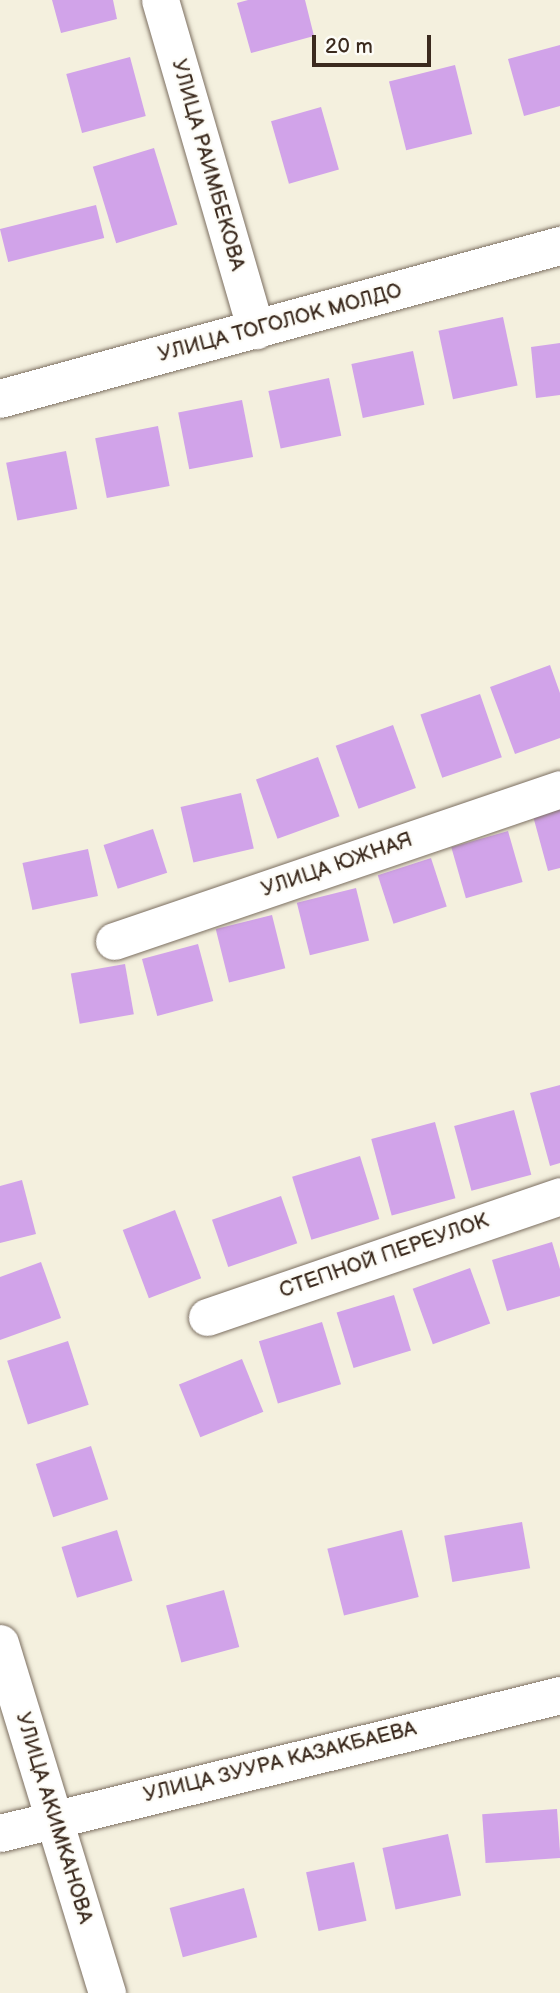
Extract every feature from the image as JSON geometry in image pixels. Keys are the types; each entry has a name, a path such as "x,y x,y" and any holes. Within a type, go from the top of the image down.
{"street":[{"name":"УЛИЦА РАИМБЕКОВА","path":"160,0 256,330"},
{"name":"УЛИЦА ТОГОЛОК МОЛДО","path":"0,399 560,246"},
{"name":"УЛИЦА ЮЖНАЯ","path":"114,941 560,789"},
{"name":"СТЕПНОЙ ПЕРЕУЛОК","path":"208,1317 560,1196"},
{"name":"УЛИЦА АКИМКАНОВА","path":"0,1643 56,1817 107,1993"},
{"name":"УЛИЦА ЗУУРА КАЗАКБАЕВА","path":"0,1833 56,1817 560,1695"}],"building":[{"path":"52,0 113,0 117,19 61,33"},
{"path":"248,0 305,0 314,36 251,53 237,3"},
{"path":"560,45 560,106 524,116 508,59"},
{"path":"130,57 146,116 82,133 66,74"},
{"path":"455,65 472,134 406,150 389,81"},
{"path":"321,107 339,169 289,184 271,121"},
{"path":"154,148 177,225 116,243 93,167"},
{"path":"96,205 104,238 8,262 0,229"},
{"path":"503,317 518,385 453,399 438,331"},
{"path":"560,343 560,395 536,398 531,347"},
{"path":"413,351 424,405 363,418 351,364"},
{"path":"329,378 341,436 281,449 268,391"},
{"path":"242,400 253,457 189,469 178,412"},
{"path":"158,426 170,486 107,498 95,438"},
{"path":"66,451 77,509 17,521 6,463"},
{"path":"550,665 560,693 560,738 515,754 490,687"},
{"path":"480,694 502,757 442,778 420,715"},
{"path":"393,725 416,788 359,809 336,746"},
{"path":"318,757 340,816 278,839 256,780"},
{"path":"241,793 254,849 193,862 181,807"},
{"path":"560,809 560,868 548,871 533,816"},
{"path":"153,829 167,873 118,889 104,845"},
{"path":"508,831 523,882 466,898 451,847"},
{"path":"88,849 98,896 32,910 22,863"},
{"path":"431,858 447,907 394,924 378,875"},
{"path":"356,888 369,940 310,955 297,903"},
{"path":"272,915 285,968 229,982 216,929"},
{"path":"198,944 213,1001 157,1016 142,959"},
{"path":"125,964 134,1014 80,1024 71,974"},
{"path":"560,1085 560,1163 550,1166 530,1093"},
{"path":"514,1110 531,1175 471,1191 454,1126"},
{"path":"435,1122 455,1198 392,1215 371,1139"},
{"path":"360,1156 379,1219 311,1240 292,1177"},
{"path":"22,1180 36,1234 0,1243 0,1186"},
{"path":"281,1196 297,1243 228,1267 212,1220"},
{"path":"175,1210 201,1278 149,1298 123,1230"},
{"path":"552,1242 560,1269 560,1296 507,1311 492,1260"},
{"path":"41,1262 61,1318 0,1340 0,1277"},
{"path":"470,1268 490,1323 433,1344 413,1289"},
{"path":"394,1295 411,1350 354,1368 337,1313"},
{"path":"322,1322 341,1384 278,1403 259,1341"},
{"path":"68,1341 89,1405 28,1424 7,1361"},
{"path":"242,1359 263,1412 200,1437 179,1384"},
{"path":"91,1446 108,1499 53,1517 36,1464"},
{"path":"522,1522 530,1568 452,1582 444,1536"},
{"path":"117,1530 132,1581 77,1598 62,1547"},
{"path":"402,1530 419,1597 344,1616 327,1549"},
{"path":"224,1590 239,1647 181,1663 166,1606"},
{"path":"557,1809 560,1858 486,1863 482,1814"},
{"path":"448,1834 461,1896 396,1910 382,1848"},
{"path":"354,1862 366,1921 319,1931 306,1872"},
{"path":"244,1888 257,1937 183,1957 170,1908"}]}
